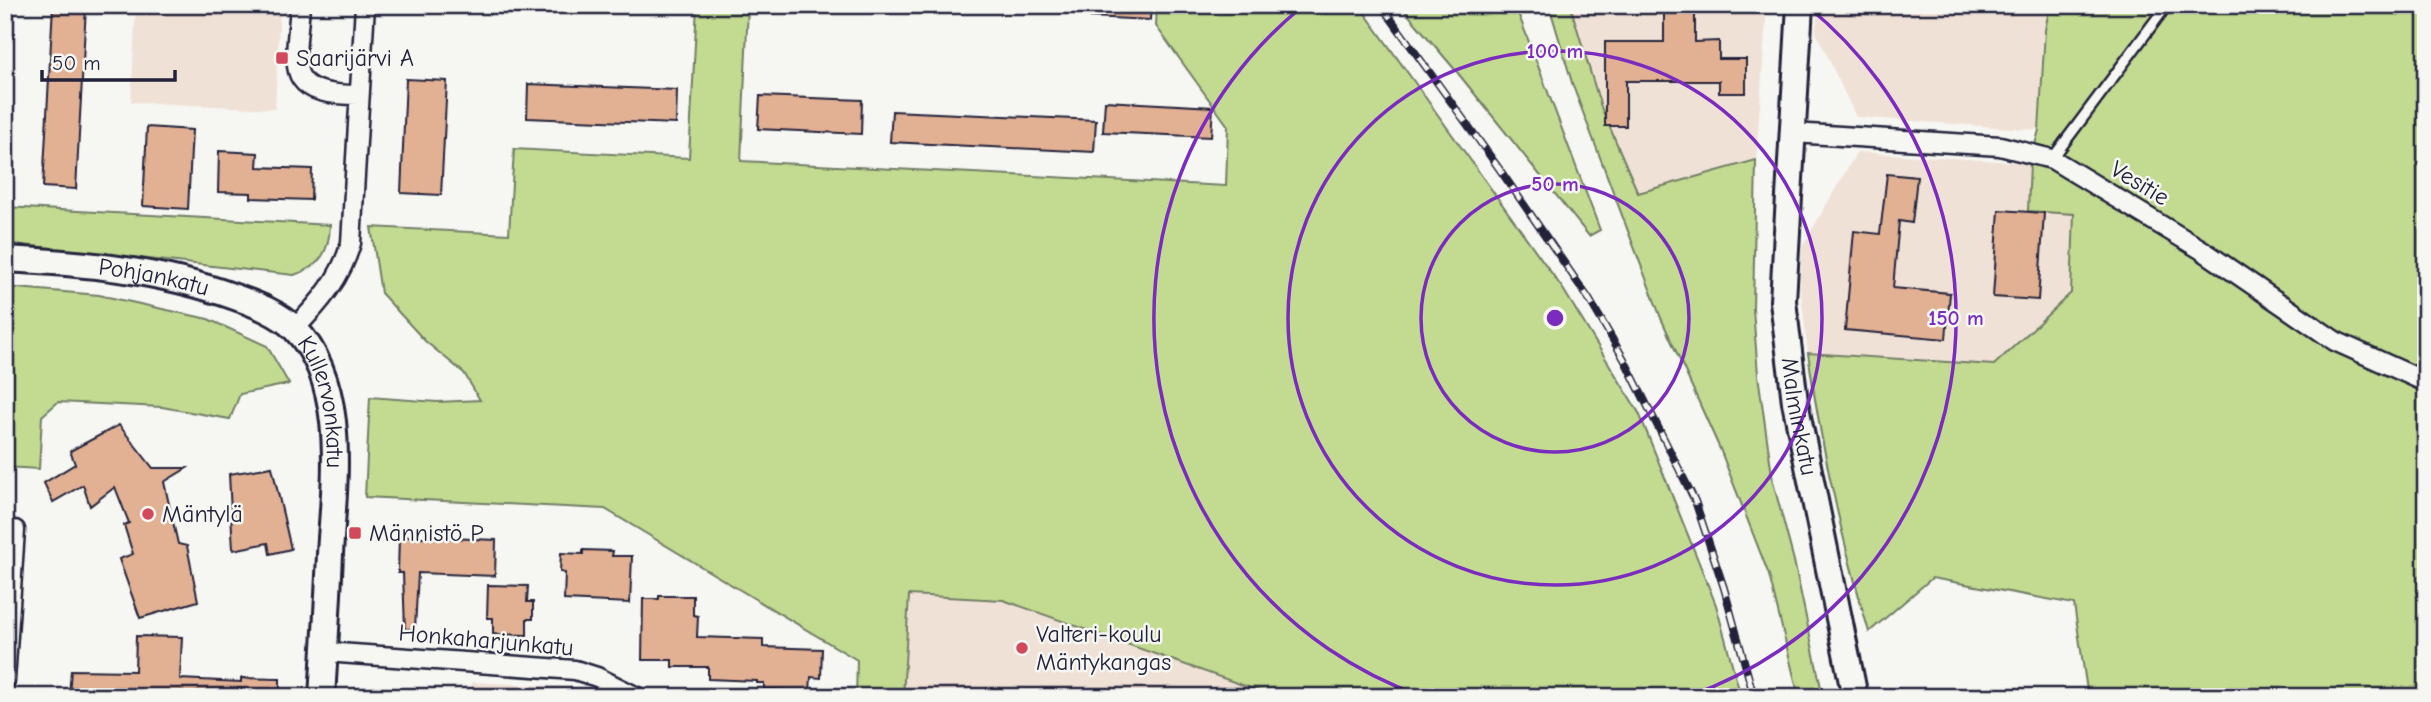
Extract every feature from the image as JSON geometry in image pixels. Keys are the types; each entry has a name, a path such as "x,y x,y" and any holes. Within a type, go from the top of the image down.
{"street":[{"path":"300,5 296,65 301,81 321,92 359,95"},
{"name":"Kullervonkatu","path":"322,697 336,470 332,418 323,377 311,352 294,329 320,303 345,264 351,243 365,5"},
{"name":"Malminkatu","path":"1800,5 1783,301 1795,402 1855,697"},
{"name":"Vesitie","path":"1793,133 2000,146 2052,159 2202,250 2335,341 2426,382"},
{"name":"Pohjankatu","path":"5,259 65,262 131,270 200,284 260,306 294,329"},
{"path":"5,680 10,530"},
{"name":"Honkaharjunkatu","path":"325,652 575,670 597,677 637,697"}],"lane":[{"path":"2052,159 2167,5"}],"shaded area":[{"path":"136,5 280,5 275,109 131,102"},
{"path":"1570,5 1767,5 1756,160 1638,193 1601,107"},
{"path":"1818,5 2050,5 2043,35 2039,130 1856,117 1816,32"},
{"path":"1857,152 2030,163 2028,211 2074,214 2071,293 1994,365 1808,353 1800,286 1802,247"},
{"name":"Valteri-koulu Mäntykangas","path":"908,595 1003,600 1276,697 903,697"},
{"path":"472,682 590,688 605,697 471,697"}],"green space":[{"path":"697,5 748,6 741,161 1226,186 1228,126 1156,26 1157,5 1359,5 1563,289 1639,413 1716,605 1741,697 1276,697 1003,600 909,595 903,697 856,697 857,660 605,509 365,497 370,397 437,402 480,400 464,373 425,341 381,293 371,227 509,234 514,149 689,158"},
{"path":"1400,5 1515,5 1600,230 1589,236"},
{"path":"1549,5 1570,5 1601,107 1638,193 1756,160 1753,309 1758,375 1773,482 1794,561 1823,697 1799,697 1769,575 1720,449 1661,318 1573,86"},
{"path":"2050,5 2426,5 2426,697 2088,697 2074,604 1932,578 1869,632 1833,494 1808,353 1994,365 2071,293 2074,214 2028,211 2030,163 2039,130 2045,30"},
{"path":"5,207 330,225 328,243 322,257 311,267 294,275 5,243"},
{"path":"5,287 99,295 208,319 267,346 289,384 240,394 230,419 162,407 58,402 42,416 39,469 5,467"}],"building":[{"path":"53,5 86,7 76,189 43,187"},
{"path":"1090,5 1151,5 1150,20 1090,17"},
{"path":"1664,5 1695,5 1695,42 1719,41 1719,59 1746,59 1746,93 1719,93 1719,81 1626,81 1626,126 1605,126 1605,42 1664,42"},
{"path":"406,79 447,81 441,195 401,193"},
{"path":"528,84 677,90 676,124 527,118"},
{"path":"760,96 862,100 861,134 758,129"},
{"path":"1105,101 1213,107 1211,137 1103,132"},
{"path":"892,111 1096,120 1094,152 890,142"},
{"path":"147,127 192,130 188,209 143,206"},
{"path":"219,151 258,153 257,167 312,169 311,200 251,198 251,193 218,192"},
{"path":"1887,174 1917,177 1912,223 1899,221 1893,288 1950,293 1946,339 1845,330 1854,231 1880,234"},
{"path":"1999,210 2044,213 2038,300 1993,297"},
{"name":"Mäntylä","path":"119,425 153,468 187,468 164,482 178,544 187,546 198,601 140,618 119,559 133,554 124,525 129,523 115,487 90,506 83,485 53,502 44,483 75,464 70,451"},
{"name":"Mäntylä","path":"272,467 291,549 270,554 268,543 233,550 229,474"},
{"path":"399,536 496,540 495,576 418,573 415,629 405,629 403,573 398,573"},
{"path":"583,550 613,551 612,556 632,556 630,603 564,600 565,573 560,572 561,553 583,554"},
{"path":"488,585 528,586 527,602 533,602 533,619 527,619 527,635 493,634 493,618 487,618"},
{"path":"659,596 693,596 693,615 698,616 697,637 763,639 763,647 822,649 821,678 811,677 810,691 764,689 764,683 757,681 708,679 708,667 672,667 672,660 642,660 643,599 659,599"},
{"path":"136,636 182,637 180,679 241,682 241,678 280,679 280,697 69,695 71,670 135,671"}],"railway":[{"path":"1381,5 1589,299 1624,359 1695,501 1724,588 1754,697"}],"place":[{"name":"Saarijärvi A","path":"282,58"},
{"name":"Mäntylä","path":"148,514"},
{"name":"Männistö P","path":"355,533"},
{"name":"Valteri-koulu Mäntykangas","path":"1022,648"}]}
